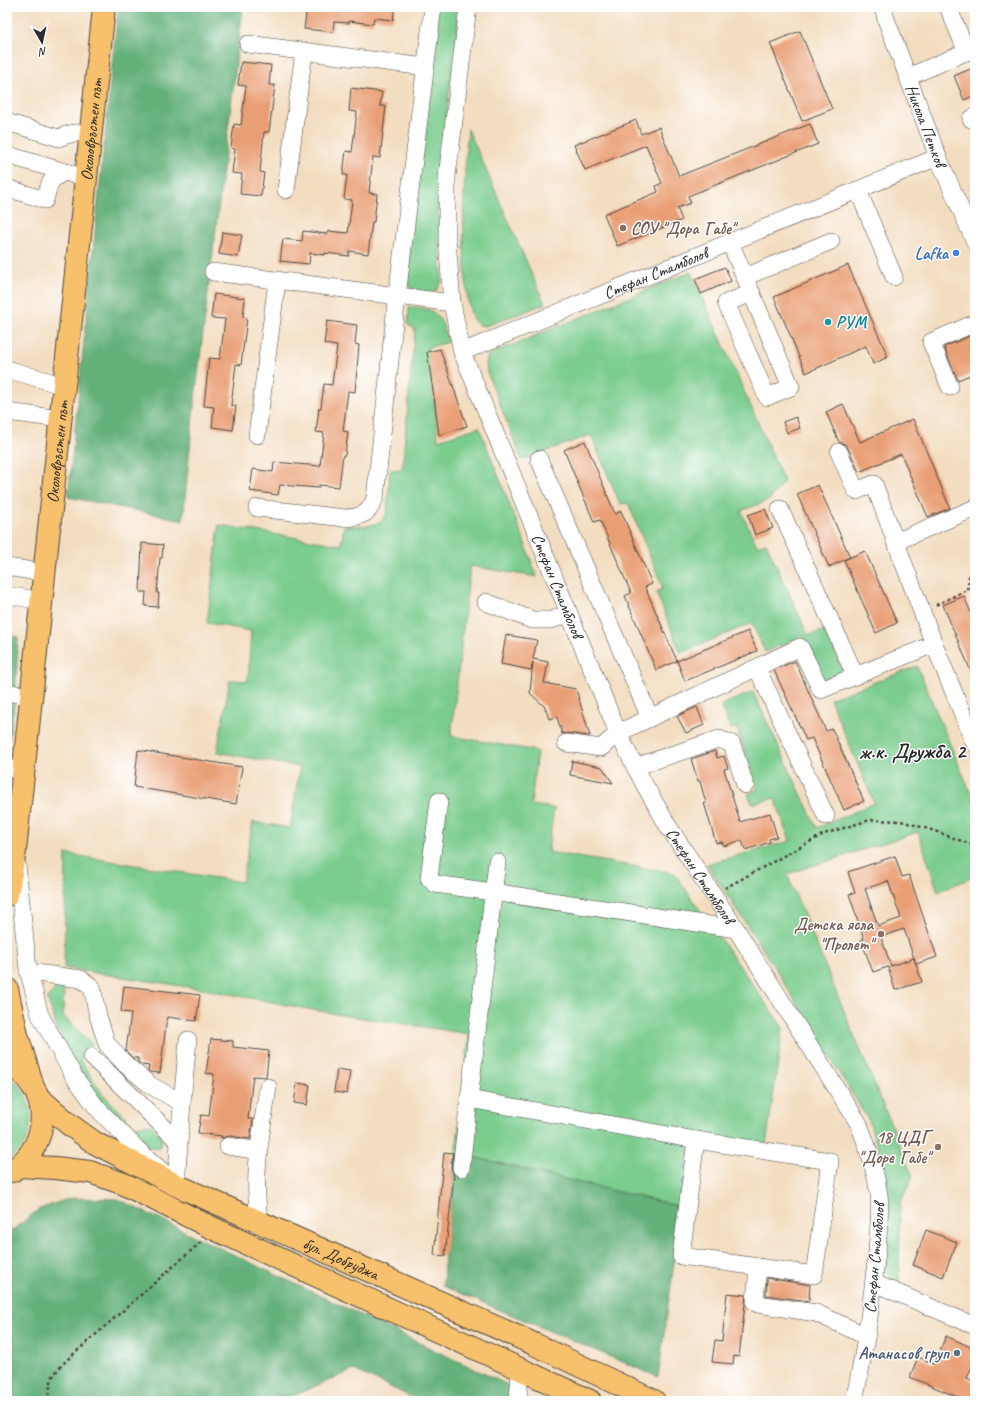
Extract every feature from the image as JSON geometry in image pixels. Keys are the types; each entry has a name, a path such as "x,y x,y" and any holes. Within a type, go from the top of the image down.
{"main road":[{"name":"Околовръстен път","path":"7,895 16,851 15,770 31,697 104,7"},
{"path":"7,989 17,1035 41,1110 42,1122 40,1135 35,1146 28,1157 13,1170"},
{"name":"бул. Добруджа","path":"7,1063 25,1076 35,1092 70,1126 95,1143 176,1185 534,1344 654,1401"},
{"name":"бул. Добруджа","path":"13,1170 55,1168 90,1172 124,1184 216,1229 590,1401"}],"street":[{"path":"257,508 345,518 364,514 371,509 375,498 433,7"},
{"name":"Стефан Стамболов","path":"468,7 447,177 447,239 452,303 462,352 618,733 635,767 668,826 736,929 860,1124 872,1160 879,1195 878,1236 874,1283 854,1401"},
{"name":"Никола Петков","path":"883,7 886,19 938,158 975,242"},
{"path":"908,77 971,50 948,7"},
{"path":"248,44 425,67"},
{"path":"286,190 304,51"},
{"path":"7,122 59,138 66,134 91,132"},
{"path":"7,155 86,178"},
{"name":"Стефан Стамболов","path":"462,352 938,158"},
{"path":"7,188 45,200 50,182 56,176 65,172"},
{"path":"858,190 894,277"},
{"path":"745,276 831,241"},
{"path":"730,242 745,276 791,387 767,397 726,303 752,293"},
{"path":"213,272 452,303"},
{"path":"257,435 277,281"},
{"path":"950,388 931,342 975,323"},
{"path":"7,369 64,386"},
{"path":"7,412 61,419"},
{"path":"838,452 856,491 874,484 934,644 975,744"},
{"path":"539,459 650,718"},
{"path":"896,542 975,508"},
{"path":"780,509 855,675"},
{"path":"7,567 45,572"},
{"path":"7,595 42,601"},
{"path":"486,602 532,620 551,620 569,614"},
{"path":"566,743 601,748 618,733 800,647 821,690 934,644"},
{"path":"757,668 826,816"},
{"path":"7,692 31,697"},
{"path":"635,767 720,738 732,744 745,786"},
{"path":"439,801 429,878 435,884 736,929"},
{"path":"16,851 29,972 40,1015 75,1078 97,1108 136,1148 176,1185"},
{"path":"461,1168 497,862"},
{"path":"29,972 81,979 92,988 98,1016 107,1044 126,1065 150,1085 182,1103"},
{"path":"176,1185 178,1141 188,1040"},
{"path":"92,1057 178,1141"},
{"path":"260,1222 256,1194 268,1086"},
{"path":"469,1099 696,1140 830,1161 814,1275 681,1256 696,1140"},
{"path":"228,1146 260,1151"},
{"path":"758,1267 755,1302 758,1304 816,1313 866,1336"},
{"path":"874,1283 975,1326"},
{"path":"518,1401 520,1368"}],"path":[{"path":"967,590 975,539"},
{"path":"922,612 975,586"},
{"path":"713,894 824,834 870,820 900,821 935,831 975,846"},
{"path":"48,1401 50,1381 55,1372 216,1229"}],"green space":[{"path":"118,7 243,7 193,415 183,520 68,497"},
{"path":"438,7 460,7 438,182 439,239 442,280 437,290 428,293 421,293 415,291 408,285 406,272"},
{"path":"468,129 545,304 486,326 478,324 473,319 469,307 466,286 464,215"},
{"path":"691,272 784,481 769,500 741,511 757,546 766,543 808,635 826,630 843,672 824,680 802,636 765,652 752,623 681,653 656,592 663,588 628,503 620,504 591,435 522,460 487,372 486,363 488,355"},
{"path":"409,307 426,309 437,315 443,326 448,342 427,348 438,440 479,427 537,577 470,566 451,736 537,751 531,805 554,808 548,852 674,873 783,1028 766,1145 692,1135 682,1207 456,1153 469,1034 335,1014 208,990 64,968 66,854 242,882 253,822 290,828 300,767 217,752 230,680 248,681 251,631 207,623 219,525 341,545 344,526 367,526 381,522 387,513 390,470 402,469 415,329 408,325"},
{"path":"7,636 18,637 16,688 7,687"},
{"path":"917,666 975,803 975,876 938,892 918,832 787,874 913,1177 900,1203 899,1284 891,1279 886,1271 884,1261 887,1236 887,1194 881,1158 869,1121 778,973 707,864 790,841 775,798 752,804 748,794 757,789 737,728 730,729 721,705 753,692 817,828 874,803 830,699"},
{"path":"7,696 15,698 7,753"},
{"path":"64,985 63,1016 92,1044 80,1060 102,1093 135,1126 150,1124 160,1134 162,1141 160,1147 152,1148 147,1146 103,1105 82,1076 58,1031 47,998 55,989"},
{"path":"7,1075 18,1084 24,1092 29,1109 30,1125 26,1142 19,1151 7,1161"},
{"path":"456,1153 682,1207 658,1377 443,1286 444,1263"},
{"path":"71,1198 118,1199 508,1385 509,1401 420,1401 354,1370 281,1401 7,1401 7,1235 39,1209"}],"building":[{"path":"307,7 326,9 326,7 395,7 393,20 374,18 373,24 349,21 349,23 334,22 333,32 304,29"},
{"path":"800,31 832,109 802,121 770,43"},
{"path":"241,62 271,65 269,85 275,85 269,132 264,132 260,172 264,173 261,196 240,194 242,174 232,173 235,149 231,148 234,124 241,125 246,86 238,85"},
{"path":"975,67 975,95 964,100 954,76"},
{"path":"351,88 382,92 380,106 386,106 380,158 373,157 369,193 377,194 368,254 349,251 349,256 310,253 309,264 280,261 283,239 302,241 303,231 327,234 328,231 348,233 352,200 344,199 347,175 343,175 346,151 352,152 357,112 349,111"},
{"path":"636,120 641,134 659,127 679,176 810,124 818,144 688,196 691,203 677,208 682,220 617,246 604,214 658,192 656,186 662,183 646,145 585,170 574,145"},
{"path":"222,232 242,235 238,257 219,254"},
{"name":"РУМ","path":"848,265 888,357 873,364 866,346 806,373 774,297"},
{"path":"725,267 731,281 701,294 695,279"},
{"path":"214,294 245,298 243,317 247,318 241,365 236,364 231,405 236,406 233,430 212,427 214,407 204,406 209,358 220,359 225,319 211,318"},
{"path":"327,321 357,325 355,344 359,345 355,392 348,391 343,431 348,432 345,455 343,455 339,487 319,485 319,488 280,485 278,495 250,491 253,469 273,472 274,462 320,466 324,433 316,432 319,408 321,408 324,384 332,385 337,346 324,344"},
{"path":"975,334 975,373 958,380 944,347"},
{"path":"440,349 467,426 439,435 427,352"},
{"path":"843,404 860,442 913,419 950,508 928,517 901,454 859,472 848,448 845,444 839,442 826,412"},
{"path":"796,417 800,428 787,433 783,422"},
{"path":"585,441 615,514 621,511 652,584 645,587 677,661 656,670 625,596 631,593 600,520 594,522 564,450"},
{"path":"818,485 850,557 829,567 797,494"},
{"path":"765,509 773,528 755,535 748,515"},
{"path":"142,543 163,545 162,558 160,558 157,593 159,593 158,607 145,606 146,592 140,592"},
{"path":"865,551 897,623 876,633 844,560"},
{"path":"964,596 975,623 975,681 943,605"},
{"path":"748,631 757,651 685,681 677,661"},
{"path":"506,635 537,640 533,659 548,662 544,683 576,689 590,736 567,733 562,734 557,717 549,719 545,707 530,693 533,662 531,670 501,664"},
{"path":"795,661 826,731 832,729 864,801 844,810 812,738 806,740 774,670"},
{"path":"697,707 704,725 686,733 677,716"},
{"path":"138,750 242,767 236,804 134,787"},
{"path":"715,751 717,758 724,756 728,768 724,769 740,822 770,813 777,837 769,839 770,842 745,850 742,840 724,846 722,842 716,843 704,803 706,803 700,781 698,781 691,759"},
{"path":"572,761 602,767 613,783 570,775"},
{"path":"895,856 902,877 909,875 937,957 916,964 922,982 895,990 888,967 873,972 861,940 864,939 849,894 855,893 848,872","holes":["888,881 901,918 878,926 865,889","904,929 914,958 891,966 881,937"]},
{"path":"124,986 200,995 196,1021 167,1017 160,1073 150,1072 148,1070 149,1066 142,1065 138,1062 138,1058 133,1058 126,1051 131,1013 121,1012"},
{"path":"211,1039 233,1041 233,1047 269,1051 266,1077 253,1076 248,1119 253,1119 250,1139 230,1136 221,1138 222,1136 198,1133 201,1115 209,1116 214,1074 206,1073"},
{"path":"337,1069 350,1071 347,1094 334,1092"},
{"path":"297,1083 310,1085 307,1105 294,1103"},
{"path":"444,1152 453,1153 451,1167 454,1175 445,1256 434,1255"},
{"path":"926,1230 957,1242 943,1277 913,1265"},
{"path":"767,1278 810,1285 809,1301 766,1295"},
{"path":"727,1293 746,1295 739,1357 734,1356 733,1364 712,1362 715,1340 722,1341"},
{"path":"946,1336 975,1349 975,1360 967,1378 975,1382 975,1401 967,1401 910,1377 918,1357 934,1364"}],"place":[{"name":"СОУ \"Дора Габе\"","path":"623,228"},
{"name":"Lafka","path":"956,253"},
{"name":"РУМ","path":"828,322"},
{"name":"Детска ясла \"Пролет\"","path":"881,934"},
{"name":"18 ЦДГ \"Доре Габе\"","path":"938,1147"},
{"name":"Атанасов груп","path":"957,1353"}],"district":[{"name":"ж.к. Дружба 2","path":"912,751"}]}
